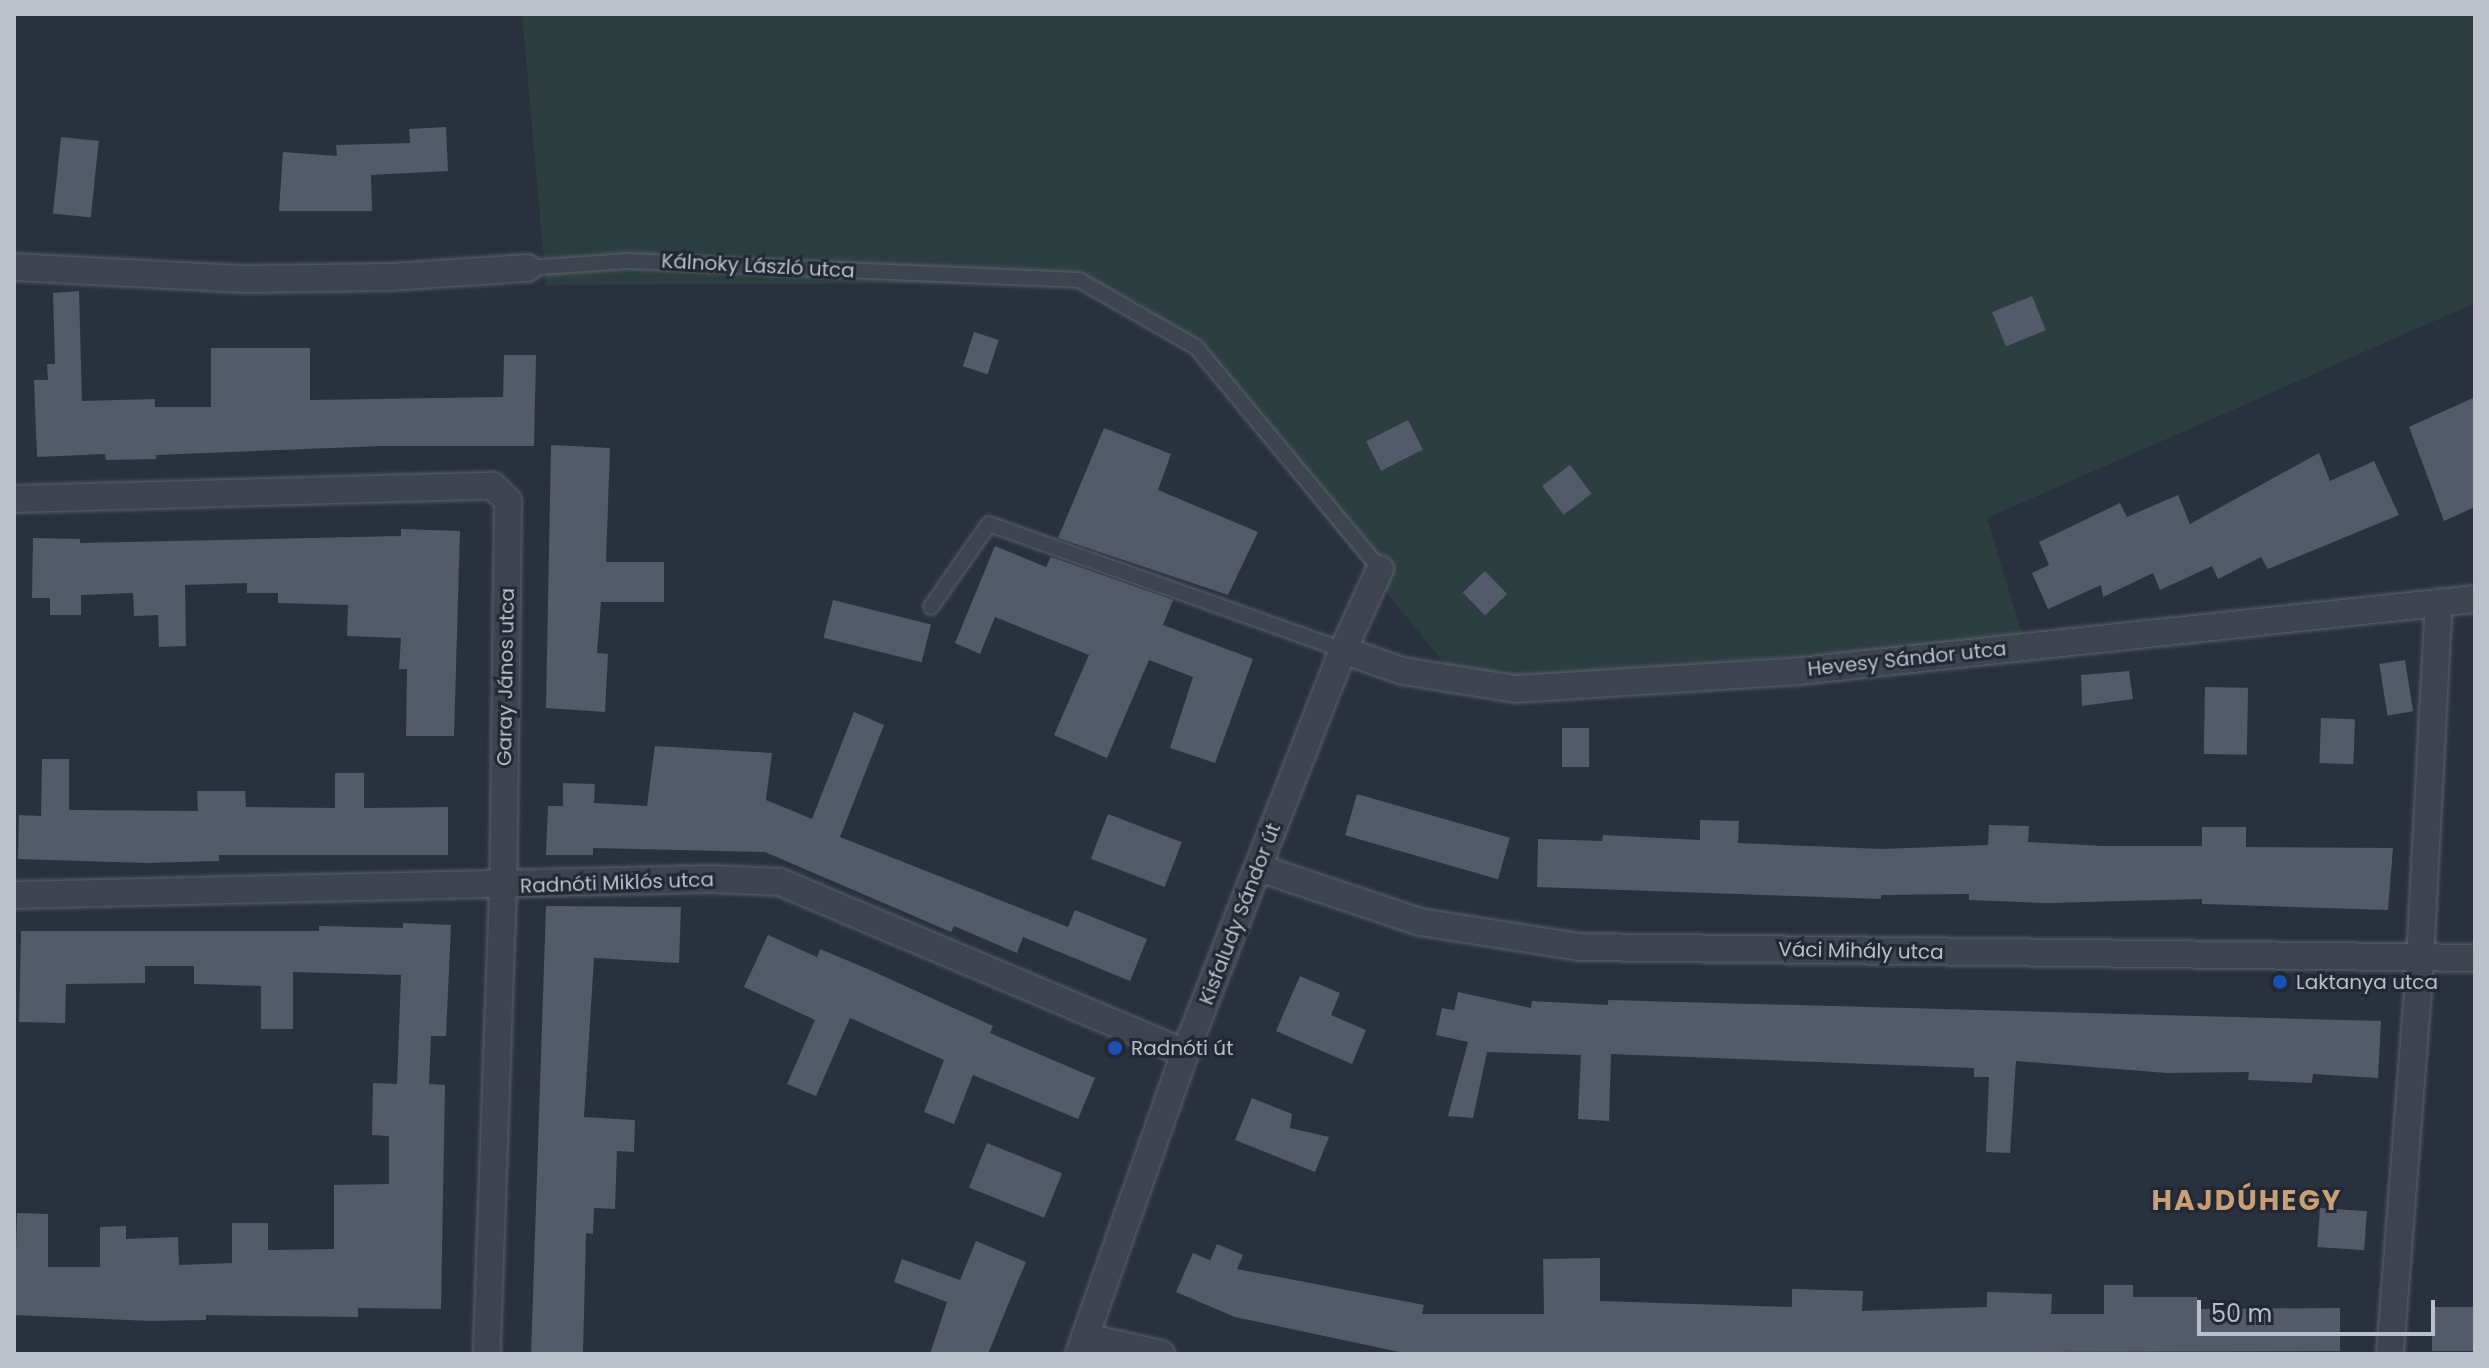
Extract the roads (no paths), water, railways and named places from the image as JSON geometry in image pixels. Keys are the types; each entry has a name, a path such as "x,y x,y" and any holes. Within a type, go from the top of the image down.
{"street":[{"name":"Kálnoky László utca","path":"14,267 246,279 391,277 528,268"},
{"name":"Garay János utca","path":"14,499 493,486 508,501 503,887 487,1354"},
{"name":"Kisfaludy Sándor út","path":"1082,1346 1185,1053 1343,650 1380,569"},
{"name":"Hevesy Sándor utca","path":"1343,650 1403,671 1516,689 1800,671 2475,599"},
{"path":"2390,1354 2420,960 2439,603"},
{"name":"Váci Mihály utca","path":"1259,868 1420,922 1579,947 2420,960 2475,958"},
{"name":"Radnóti Miklós utca","path":"14,895 503,887 711,879 780,882 1185,1053"},
{"path":"1082,1346 1161,1354"}],"lane":[{"name":"Kálnoky László utca","path":"528,268 628,261 1079,280 1196,347 1380,569"},
{"path":"931,607 989,524 1343,650"}],"place":[{"name":"Laktanya utca","path":"2280,982"},
{"name":"Radnóti út","path":"1115,1048"}],"district":[{"name":"HAJDÚHEGY","path":"2247,1201"}]}
